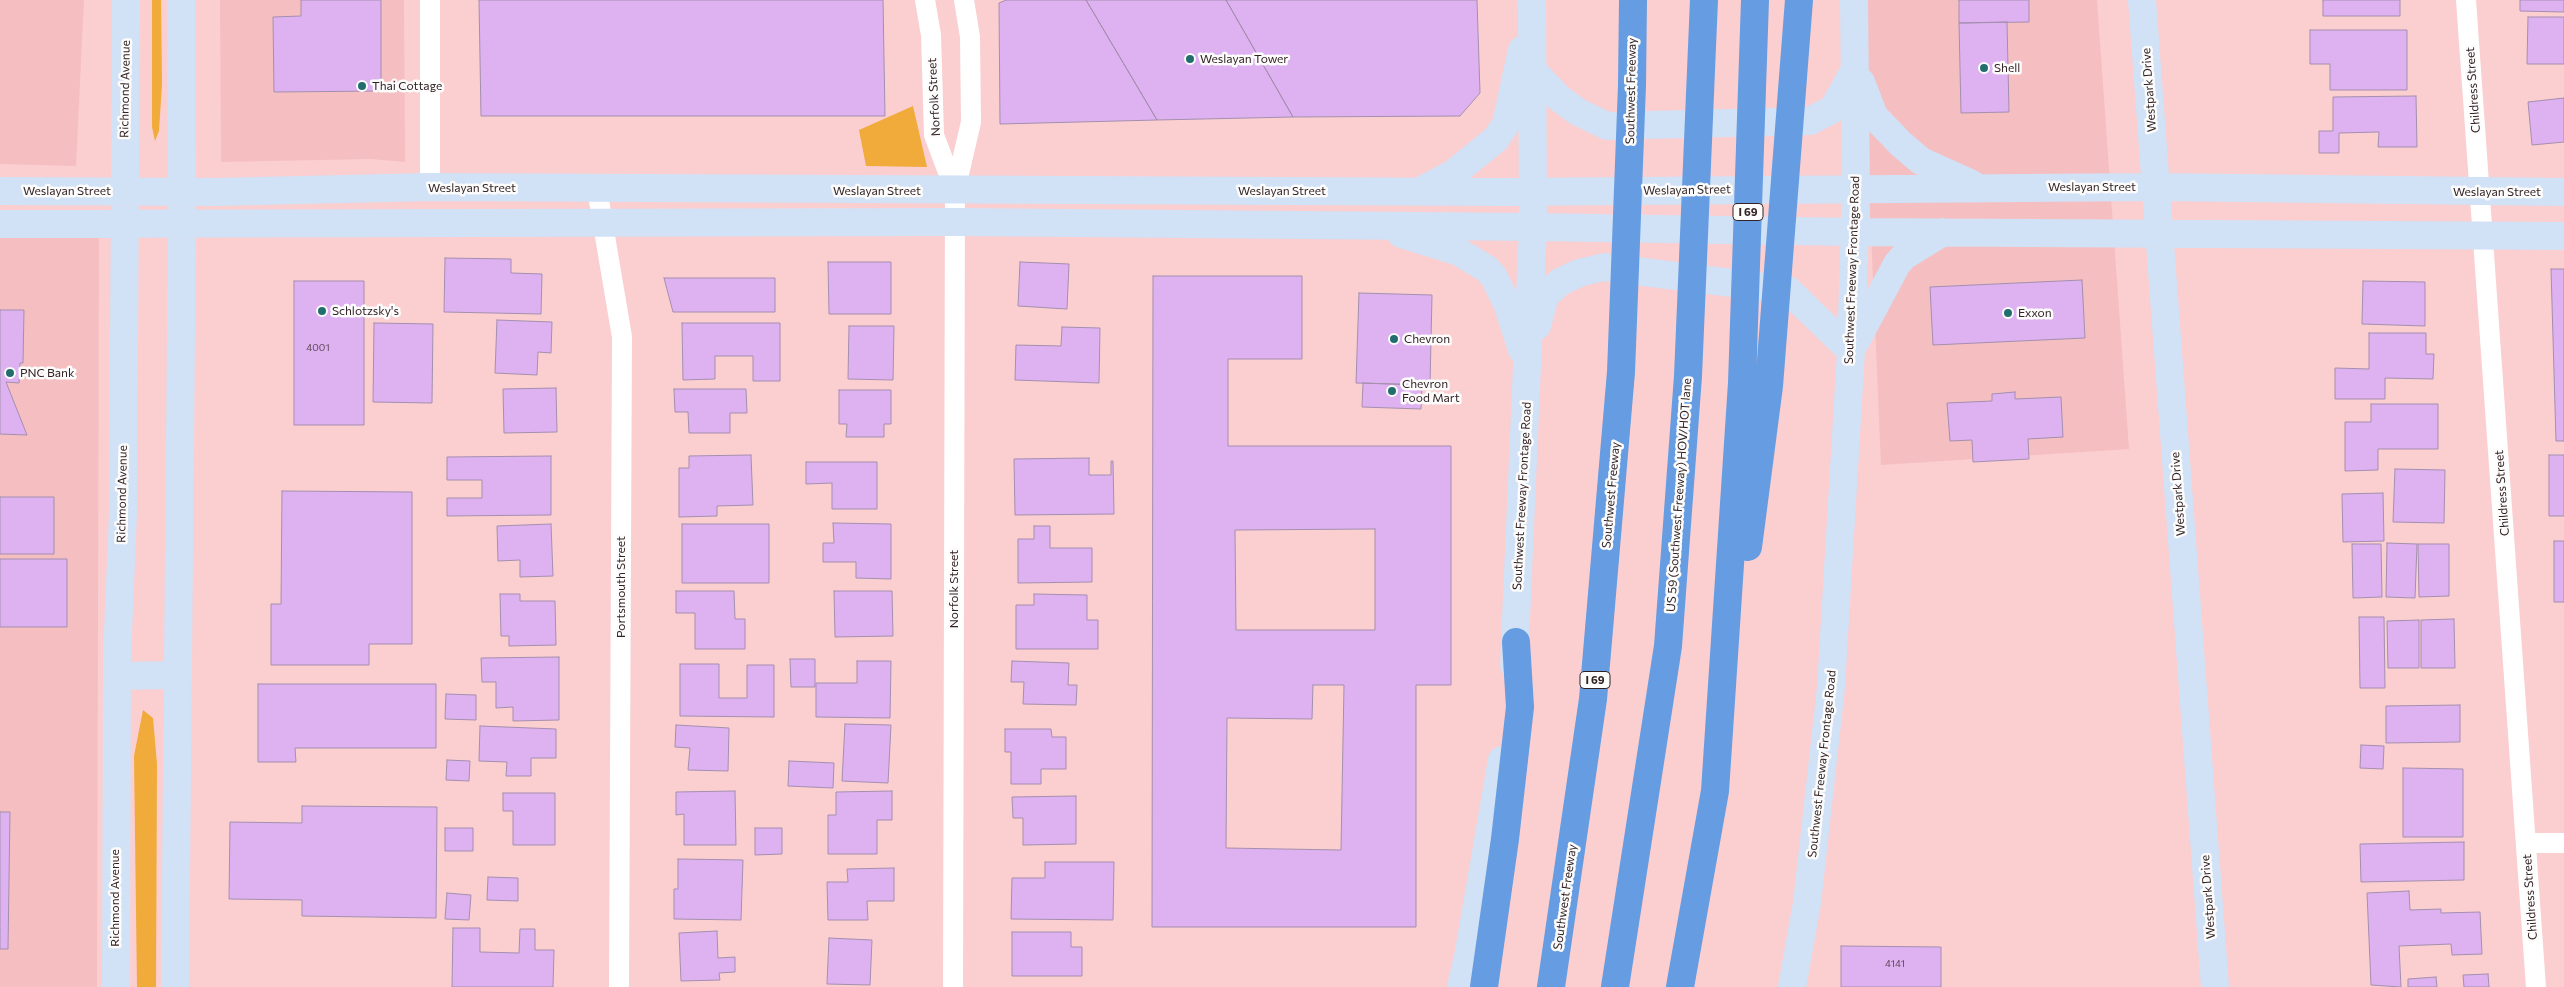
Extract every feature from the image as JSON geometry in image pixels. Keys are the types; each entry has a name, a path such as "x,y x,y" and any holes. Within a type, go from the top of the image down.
{"highway":[{"name":"Southwest Freeway","path":"1551,987 1593,699 1621,372 1633,0"},
{"name":"US 59 (Southwest Freeway) HOV/HOT lane","path":"1615,987 1668,646 1688,376 1704,0"},
{"name":"I 69","path":"1680,987 1715,792 1742,384 1755,0"},
{"path":"1715,792 1770,386 1799,0"},
{"path":"1484,987 1505,839 1520,706 1516,642"}],"main road":[{"name":"Richmond Avenue","path":"116,987 117,676 123,513 126,0"},
{"path":"175,987 182,223 180,0"},
{"name":"Southwest Freeway Frontage Road","path":"1792,987 1806,903 1831,687 1851,351 1856,188 1854,0"},
{"name":"Westpark Drive","path":"2142,0 2215,987"},
{"path":"1420,192 1454,173 1490,145 1506,124 1532,3"},
{"name":"Southwest Freeway Frontage Road","path":"1461,987 1506,740 1516,642 1533,227 1532,3"},
{"path":"1533,71 1560,98 1578,112 1607,126 1810,122 1834,109 1855,69"},
{"path":"1855,69 1874,116 1901,144 1921,161 1980,188"},
{"name":"Weslayan Street","path":"0,191 182,192 430,188 1420,192 2156,187 2564,192"},
{"path":"0,224 955,222 1374,225 1854,232 2564,236"},
{"path":"1374,225 1459,252 1488,269 1508,306 1529,360"},
{"path":"1529,360 1545,296 1560,282 1604,267 1788,290 1851,351 1897,264 1904,256 1943,232"},
{"path":"117,676 178,675"}],"street":[{"path":"430,0 430,188"},
{"name":"Norfolk Street","path":"925,0 931,35 934,135 955,191"},
{"name":"Norfolk Street","path":"953,987 955,191 971,122 970,37 964,0"},
{"name":"Childress Street","path":"2466,0 2536,987"},
{"name":"Portsmouth Street","path":"597,189 622,337 619,987"},
{"path":"2526,843 2564,843"}],"shaded area":[{"path":"0,0 84,0 76,166 0,164"},
{"path":"152,0 161,0 162,84 159,131 155,141 152,127"},
{"path":"220,0 404,0 405,162 371,159 221,162"},
{"path":"1861,0 2097,0 2129,449 1881,465"},
{"path":"913,106 927,167 866,166 859,130"},
{"path":"0,237 99,238 97,987 0,987"},
{"path":"143,710 153,718 157,764 156,987 137,987 134,756"}],"building":[{"path":"301,0 381,0 381,91 274,92 273,17 301,16"},
{"path":"479,0 883,0 885,116 481,116"},
{"path":"1006,0 1086,0 1157,120 1000,124 999,3"},
{"name":"Weslayan Tower","path":"1086,0 1226,0 1293,117 1157,120"},
{"path":"1226,0 1477,0 1480,93 1460,116 1293,117"},
{"path":"1959,0 2029,0 2029,22 1959,23"},
{"path":"2323,0 2400,0 2400,16 2323,16"},
{"path":"2520,0 2564,0 2564,12 2520,11"},
{"path":"2528,17 2564,17 2564,64 2527,64"},
{"name":"Shell","path":"2007,22 2009,112 1961,113 1959,23"},
{"path":"2310,30 2407,30 2407,90 2330,90 2330,64 2310,64"},
{"path":"2416,96 2417,147 2378,147 2379,132 2339,133 2339,153 2319,153 2319,131 2333,131 2333,97"},
{"path":"2564,98 2564,142 2532,145 2528,102"},
{"path":"445,258 511,259 511,273 542,274 541,314 444,312"},
{"path":"828,262 891,262 891,314 829,314"},
{"path":"1020,262 1069,264 1067,309 1018,306"},
{"path":"2551,269 2564,269 2564,441 2556,441"},
{"path":"1153,276 1302,276 1302,359 1228,359 1228,446 1451,446 1451,685 1416,685 1416,927 1152,927","holes":["1375,529 1375,630 1236,630 1235,530","1313,685 1344,685 1341,850 1226,848 1227,718 1312,719"]},
{"path":"664,278 775,278 775,312 673,312"},
{"name":"Exxon","path":"2082,280 2085,338 1933,345 1930,287"},
{"path":"294,281 364,281 364,425 294,425"},
{"path":"2363,281 2425,282 2425,326 2362,324"},
{"name":"Chevron","path":"1359,293 1432,295 1430,385 1356,383"},
{"name":"PNC Bank","path":"0,310 24,310 23,363 20,363 19,383 6,382 27,435 0,434"},
{"path":"497,320 552,322 551,353 538,352 537,375 495,373"},
{"path":"374,323 433,324 432,403 373,402"},
{"path":"682,323 780,323 780,381 753,381 753,356 715,356 715,379 683,380"},
{"path":"849,326 894,326 893,380 848,379"},
{"path":"1062,327 1100,328 1099,383 1015,380 1016,345 1061,346"},
{"path":"2369,333 2426,333 2426,354 2434,354 2433,379 2385,378 2385,399 2335,399 2335,368 2369,369"},
{"name":"Chevron Food Mart","path":"1363,383 1422,385 1421,409 1362,407"},
{"path":"556,388 557,432 504,433 503,389"},
{"path":"674,389 746,389 747,413 730,413 730,433 689,433 688,412 675,412"},
{"path":"839,390 891,390 891,424 884,424 884,437 846,437 847,424 839,424"},
{"path":"2015,392 2015,399 2061,397 2063,437 2028,439 2029,459 1973,462 1972,440 1950,441 1947,403 1992,401 1992,394"},
{"path":"2371,404 2438,404 2438,449 2378,449 2378,470 2345,471 2345,422 2371,422"},
{"path":"751,455 753,505 717,506 717,516 679,517 679,468 689,468 689,456"},
{"path":"2549,455 2564,455 2564,516 2549,516"},
{"path":"551,456 551,515 447,516 447,498 482,498 482,480 447,480 447,457"},
{"path":"1089,458 1089,475 1111,475 1111,461 1113,461 1114,514 1015,515 1014,459"},
{"path":"806,462 877,462 877,509 832,509 832,483 806,484"},
{"path":"2395,469 2445,470 2444,523 2393,522"},
{"path":"282,491 412,492 412,644 369,644 369,665 271,665 271,604 281,604"},
{"path":"2383,493 2384,541 2343,542 2342,494"},
{"path":"0,497 54,497 54,554 0,554"},
{"path":"833,523 891,524 891,579 856,578 856,562 823,562 823,543 834,543"},
{"path":"551,524 553,576 520,577 520,560 498,561 497,526"},
{"path":"682,524 769,524 769,583 682,583"},
{"path":"1034,526 1050,526 1050,548 1092,548 1092,582 1018,583 1018,539 1034,539"},
{"path":"2554,541 2564,541 2564,602 2554,602"},
{"path":"2387,543 2417,544 2415,598 2386,597"},
{"path":"2352,544 2381,544 2382,597 2353,598"},
{"path":"2418,544 2449,544 2449,596 2419,597"},
{"path":"0,559 67,559 67,627 0,627"},
{"path":"676,591 734,591 735,619 745,619 745,649 695,649 695,613 676,613"},
{"path":"834,591 892,591 893,636 835,637"},
{"path":"500,594 520,594 520,601 555,601 556,645 509,646 509,636 501,636"},
{"path":"1034,594 1087,595 1087,620 1098,620 1098,649 1016,649 1016,605 1034,605"},
{"path":"2359,617 2384,617 2385,688 2360,688"},
{"path":"2454,619 2455,668 2421,668 2421,620"},
{"path":"2419,620 2419,668 2388,668 2387,621"},
{"path":"559,657 559,720 513,721 513,707 496,708 496,682 482,682 481,658"},
{"path":"790,659 815,659 815,687 791,687"},
{"path":"857,661 891,661 890,718 816,717 816,683 857,683"},
{"path":"1012,661 1069,663 1068,685 1077,685 1076,705 1023,704 1024,682 1011,682"},
{"path":"680,664 719,664 719,698 747,698 747,665 774,665 774,717 680,716"},
{"path":"258,684 436,684 436,748 295,748 296,762 258,762"},
{"path":"446,694 476,695 476,720 445,719"},
{"path":"2460,705 2460,742 2386,743 2386,706"},
{"path":"845,724 891,725 888,783 842,781"},
{"path":"676,725 729,728 728,771 688,770 690,748 675,747"},
{"path":"480,726 556,729 556,758 531,758 531,776 506,776 507,762 479,761"},
{"path":"1005,729 1051,729 1052,737 1066,737 1066,769 1041,769 1041,784 1011,784 1011,752 1005,752"},
{"path":"2361,745 2384,746 2383,769 2360,768"},
{"path":"447,760 470,761 469,781 446,780"},
{"path":"789,761 834,763 833,788 788,786"},
{"path":"2403,768 2463,769 2463,837 2403,837"},
{"path":"735,791 736,845 684,845 684,814 676,815 676,792"},
{"path":"892,791 892,820 877,820 877,854 828,854 828,815 836,815 836,792"},
{"path":"503,793 555,793 555,845 513,845 513,811 503,811"},
{"path":"1076,796 1076,844 1023,845 1023,818 1013,818 1012,797"},
{"path":"302,806 437,807 436,918 302,916 302,900 229,899 230,822 302,823"},
{"path":"0,812 10,812 8,949 0,949"},
{"path":"445,828 473,828 473,851 445,851"},
{"path":"755,828 782,828 782,854 755,855"},
{"path":"2464,842 2464,880 2361,882 2360,844"},
{"path":"678,859 743,860 741,920 674,919 674,889 678,889"},
{"path":"1045,862 1114,862 1113,920 1011,919 1012,878 1045,878"},
{"path":"894,868 894,901 867,901 868,920 828,920 827,882 848,882 847,869"},
{"path":"488,877 518,878 518,901 487,900"},
{"path":"2409,891 2410,910 2441,909 2441,913 2480,912 2482,954 2452,955 2451,944 2399,946 2401,987 2371,985 2367,893"},
{"path":"447,893 471,895 469,920 445,919"},
{"path":"453,928 480,928 480,952 519,953 520,929 535,929 535,950 554,950 553,987 452,987"},
{"path":"717,931 718,958 735,957 735,972 719,973 720,980 681,981 679,933"},
{"path":"1012,932 1071,932 1071,947 1082,947 1082,976 1012,976"},
{"path":"829,938 872,940 870,985 827,984"},
{"path":"1841,946 1941,947 1941,987 1841,987"},
{"path":"2488,974 2489,987 2464,987 2463,975"},
{"path":"2436,977 2437,987 2408,987 2408,979"}],"place":[{"name":"Weslayan Tower","path":"1190,59"},
{"name":"Shell","path":"1984,68"},
{"name":"Thai Cottage","path":"362,86"},
{"name":"Schlotzsky's","path":"322,311"},
{"name":"Exxon","path":"2008,313"},
{"name":"Chevron","path":"1394,339"},
{"name":"PNC Bank","path":"10,373"},
{"name":"Chevron Food Mart","path":"1392,391"}]}
